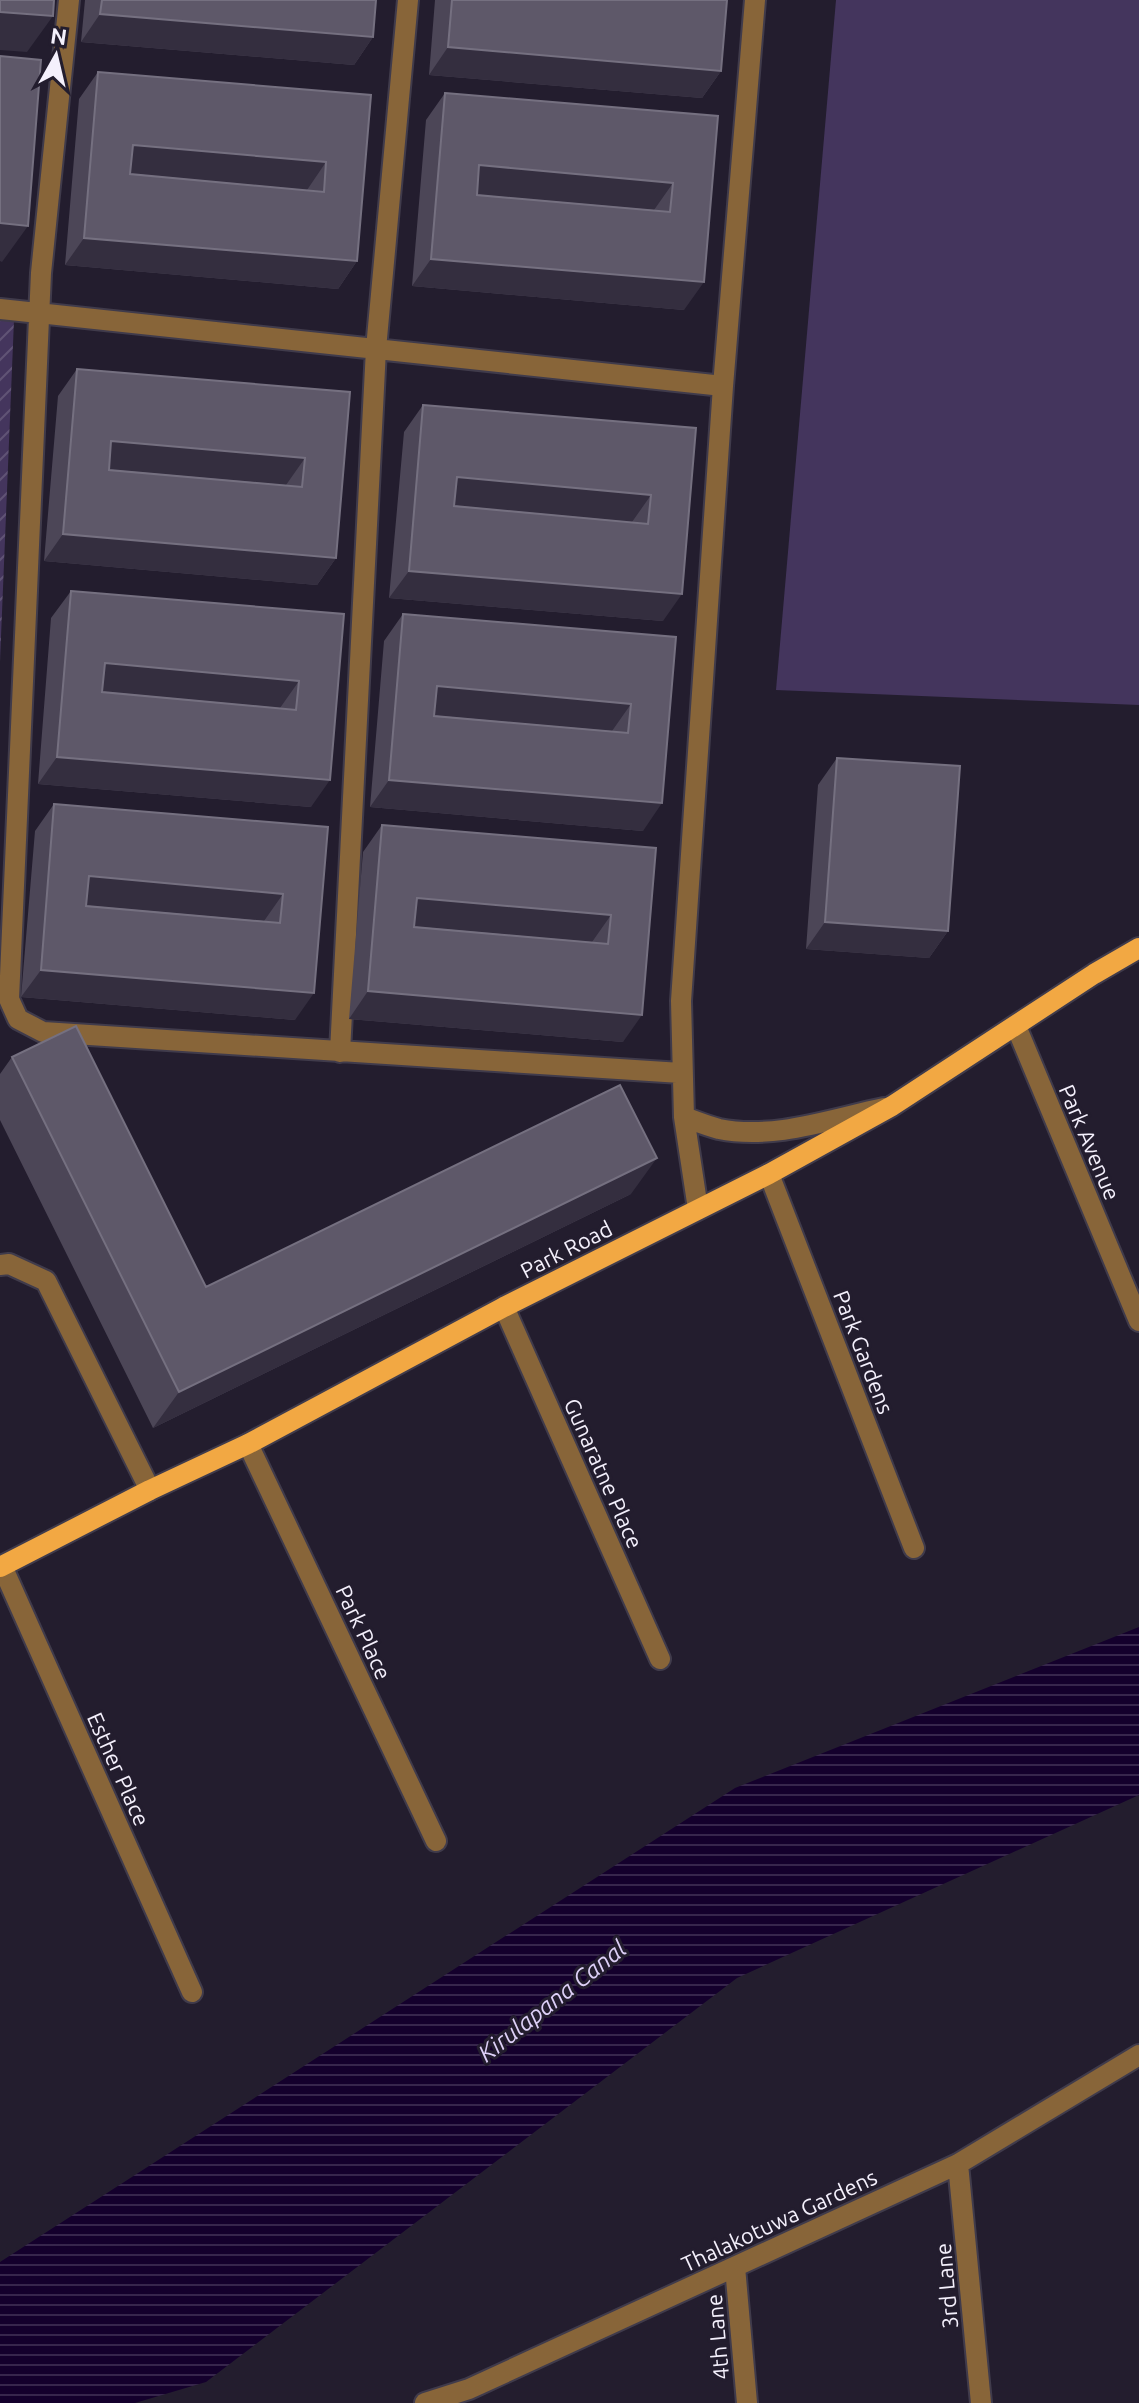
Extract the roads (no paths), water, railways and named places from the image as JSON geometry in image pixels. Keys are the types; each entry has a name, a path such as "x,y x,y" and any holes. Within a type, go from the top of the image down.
{"main road":[{"name":"Park Road","path":"1,1567 150,1490 248,1444 504,1307 769,1174 892,1106 1139,948"}],"street":[{"path":"69,0 39,312 9,999 18,1019 43,1032 681,1073"},
{"path":"340,1052 376,349 408,0"},
{"path":"698,1209 684,1117 681,1001 723,386 755,0"},
{"path":"0,309 723,386"},
{"name":"Park Avenue","path":"1016,1026 1139,1321"},
{"path":"684,1117 719,1129 758,1132 792,1128 892,1106"},
{"name":"Park Gardens","path":"769,1174 914,1548"},
{"path":"0,1265 9,1264 46,1281 150,1490"},
{"name":"Gunaratne Place","path":"504,1307 660,1659"},
{"name":"Park Place","path":"248,1444 436,1841"},
{"name":"Esther Place","path":"1,1567 192,1992"},
{"name":"Thalakotuwa Gardens","path":"425,2403 469,2396 735,2267 958,2164 1139,2055"},
{"name":"3rd Lane","path":"958,2164 981,2403"},
{"name":"4th Lane","path":"735,2267 747,2403"}],"water":[{"name":"Kirulapana Canal","path":"1139,1627 1139,1795 737,1978 206,2382 135,2403 0,2403 0,2262 735,1788"}]}
